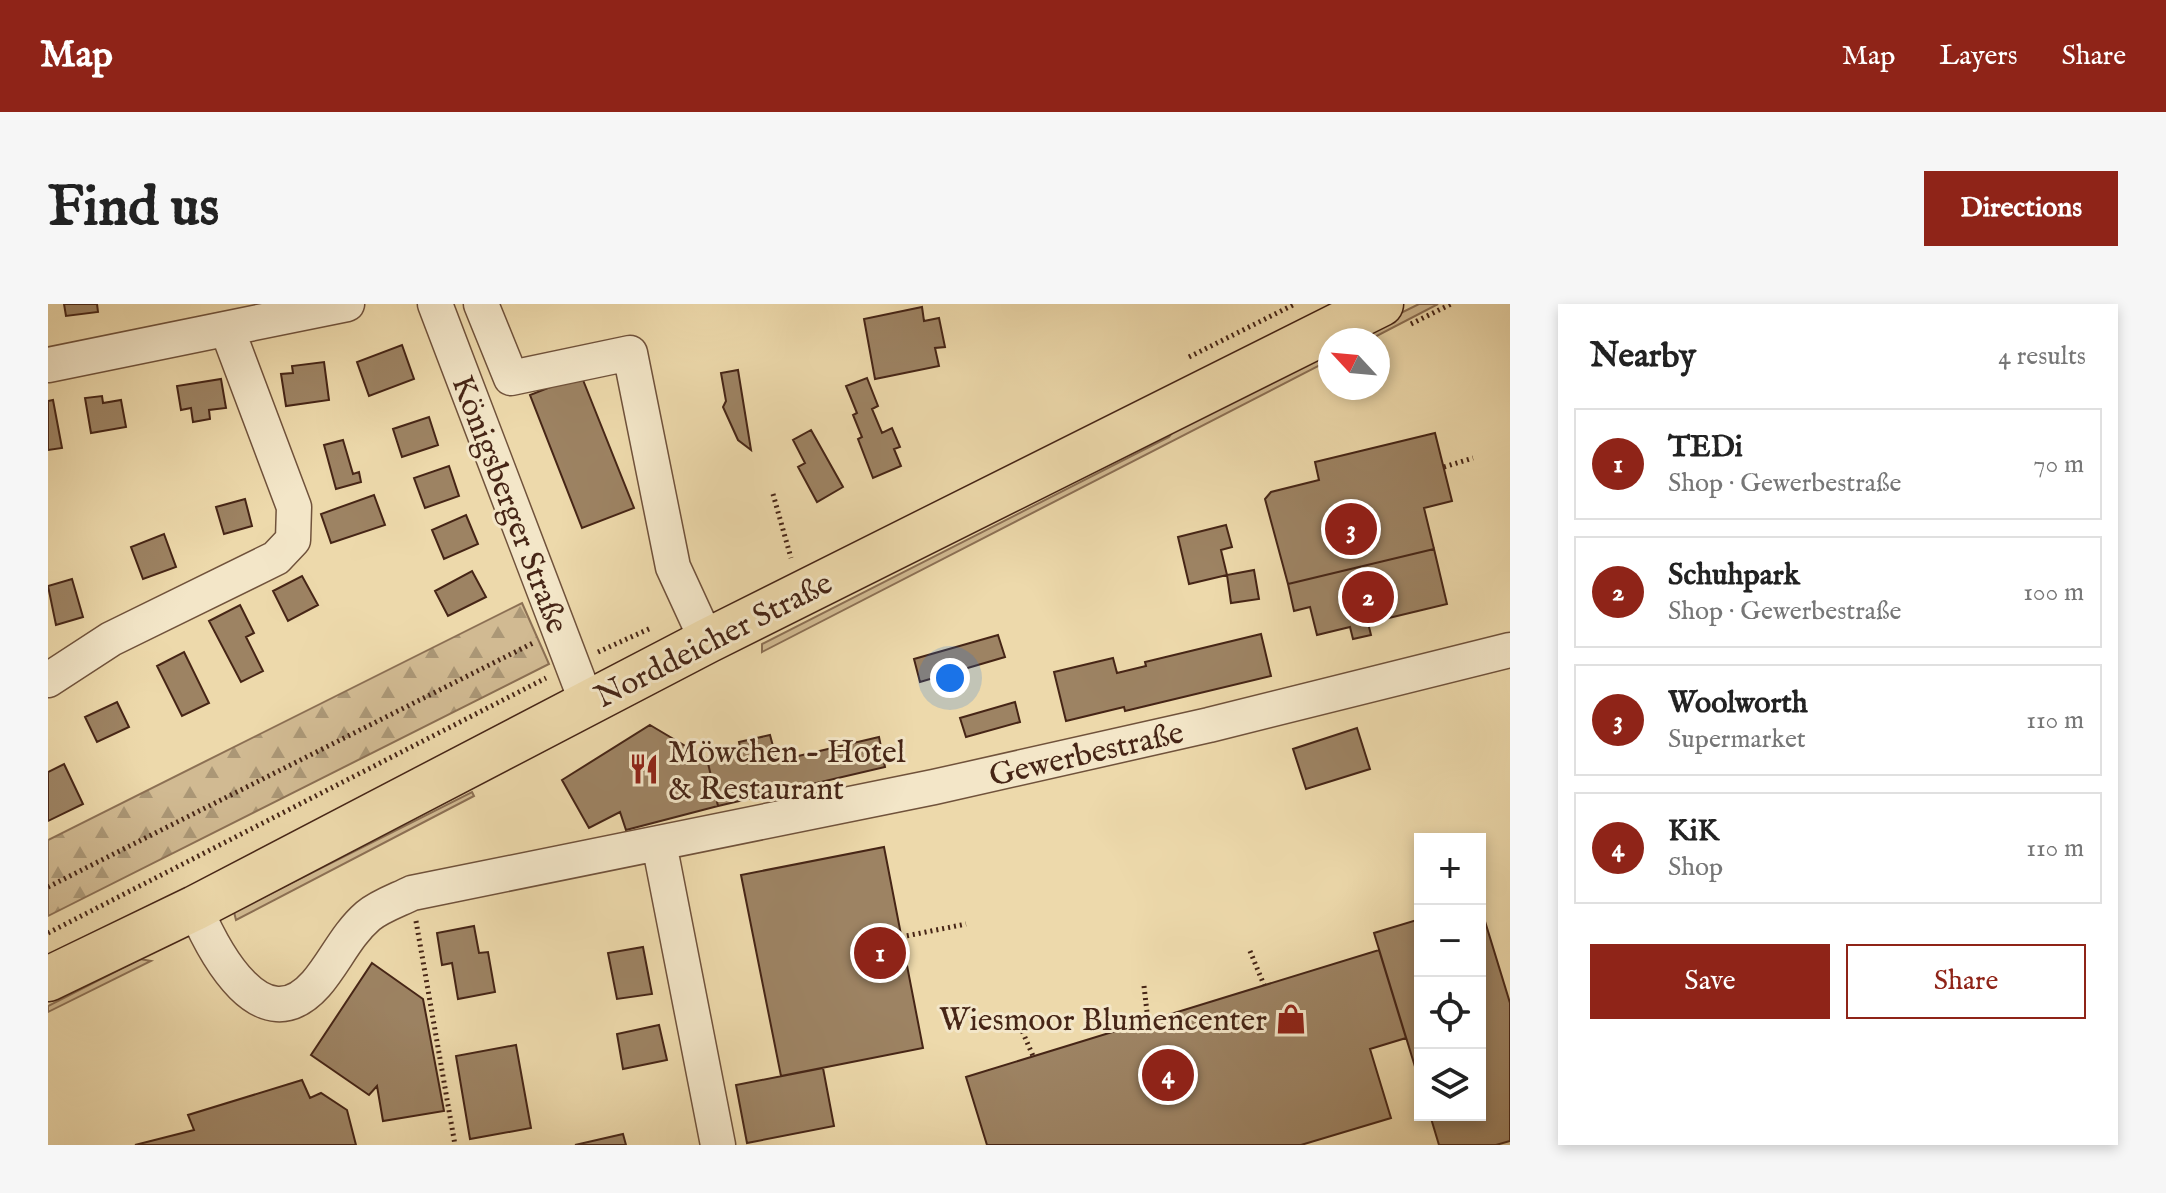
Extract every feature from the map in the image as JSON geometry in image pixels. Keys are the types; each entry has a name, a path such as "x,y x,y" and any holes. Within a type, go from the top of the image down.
{"main road":[{"name":"Norddeicher Straße","path":"48,979 195,908 707,641 1392,316"}],"street":[{"path":"48,365 347,304"},
{"name":"Königsberger Straße","path":"435,304 587,703"},
{"path":"481,304 511,378 630,353 673,567 707,641"},
{"path":"48,680 111,639 276,558 293,540 294,507 227,329"},
{"name":"Gewerbestraße","path":"195,908 232,976 252,996 279,1004 301,998 353,931 371,914 412,893 934,787 1209,725 1510,650"},
{"path":"659,843 718,1145"}],"path":[{"path":"1392,316 1451,304"},
{"path":"1444,467 1473,458"},
{"path":"773,494 791,558"},
{"path":"48,887 559,630"},
{"path":"412,893 455,1145"},
{"path":"901,937 966,924"},
{"path":"1250,951 1264,985"},
{"path":"1144,986 1148,1021"},
{"path":"1020,1026 1033,1056"}],"green space":[{"path":"1419,304 1438,304 1390,329 1370,328"},
{"path":"1318,354 1318,366 762,652 762,644 1169,437 1180,423"},
{"path":"522,603 549,664 48,916 48,840"},
{"path":"472,792 474,796 236,920 234,912"},
{"path":"140,959 151,961 48,1012 48,1006"}],"building":[{"path":"64,304 97,304 98,312 66,316"},
{"path":"922,307 924,321 939,318 945,347 935,348 939,366 875,379 864,319"},
{"path":"402,345 414,379 369,396 357,362"},
{"path":"324,362 329,400 286,406 281,374 293,373 292,366"},
{"path":"738,370 751,450 738,440 723,407 726,401 721,373"},
{"path":"581,375 634,508 582,528 530,395"},
{"path":"867,378 878,406 872,409 882,433 892,428 900,447 894,449 901,466 873,478 858,439 862,437 853,415 857,413 846,386"},
{"path":"221,379 226,408 209,410 210,419 193,422 191,408 181,410 177,386"},
{"path":"102,396 103,403 121,400 126,427 91,433 85,398"},
{"path":"53,400 62,448 48,450 48,401"},
{"path":"429,417 438,445 402,457 393,429"},
{"path":"811,430 843,487 817,502 798,467 805,463 793,440"},
{"path":"1435,433 1452,501 1424,508 1434,549 1288,584 1265,499 1271,492 1319,480 1315,462"},
{"path":"343,440 353,474 359,472 361,482 336,489 324,445"},
{"path":"449,466 459,496 425,508 414,478"},
{"path":"374,495 385,525 331,543 321,514"},
{"path":"245,499 252,526 224,534 216,507"},
{"path":"466,515 478,544 444,559 432,530"},
{"path":"1226,525 1232,547 1221,550 1227,575 1189,584 1178,537"},
{"path":"164,534 176,567 143,579 131,547"},
{"path":"1434,549 1447,604 1368,623 1371,635 1353,639 1350,627 1317,635 1310,607 1294,611 1288,584"},
{"path":"1254,570 1259,599 1231,603 1227,575"},
{"path":"472,571 486,597 448,616 435,591"},
{"path":"302,576 318,605 288,621 273,591"},
{"path":"72,579 83,617 56,625 48,586"},
{"path":"240,605 254,633 246,637 263,671 241,682 209,621"},
{"path":"1261,634 1271,676 1125,711 1124,707 1066,721 1054,672 1113,658 1117,673 1146,666 1145,662"},
{"path":"998,635 1005,657 920,682 914,659"},
{"path":"184,652 209,703 182,716 157,666"},
{"path":"117,702 129,727 97,742 85,717"},
{"path":"1015,702 1020,722 966,737 960,718"},
{"name":"Möwchen - Hotel & Restaurant","path":"650,725 707,759 718,806 626,830 620,812 589,828 562,780"},
{"path":"1357,728 1370,769 1306,789 1293,749"},
{"path":"770,735 777,761 879,737 885,767 718,806 707,759 741,751 739,742"},
{"path":"64,764 83,804 48,821 48,772"},
{"path":"884,847 923,1048 781,1076 741,875"},
{"path":"1414,921 1414,1063 1374,933"},
{"path":"1486,925 1510,1003 1510,1141 1496,1145 1439,1145 1432,1121 1486,1121"},
{"path":"474,926 479,953 488,952 495,992 458,999 452,963 442,965 437,933"},
{"path":"643,947 652,994 617,999 608,953"},
{"path":"1379,950 1406,1038 1370,1049 1391,1118 1301,1145 987,1145 966,1077"},
{"path":"372,963 423,999 444,1111 383,1121 377,1086 369,1095 311,1055"},
{"path":"659,1025 667,1060 623,1069 617,1034"},
{"path":"516,1045 531,1128 470,1139 456,1056"},
{"path":"823,1068 834,1126 747,1143 736,1085"},
{"path":"302,1080 310,1098 321,1093 347,1110 356,1145 135,1145 194,1130 188,1115"},
{"path":"623,1134 626,1145 575,1145"}],"place":[{"name":"Woolworth","path":"1351,529"},
{"name":"Schuhpark","path":"1368,597"},
{"name":"Möwchen - Hotel & Restaurant","path":"644,769"},
{"name":"TEDi","path":"880,953"},
{"name":"Wiesmoor Blumencenter","path":"1291,1019"},
{"name":"KiK","path":"1168,1075"}]}
